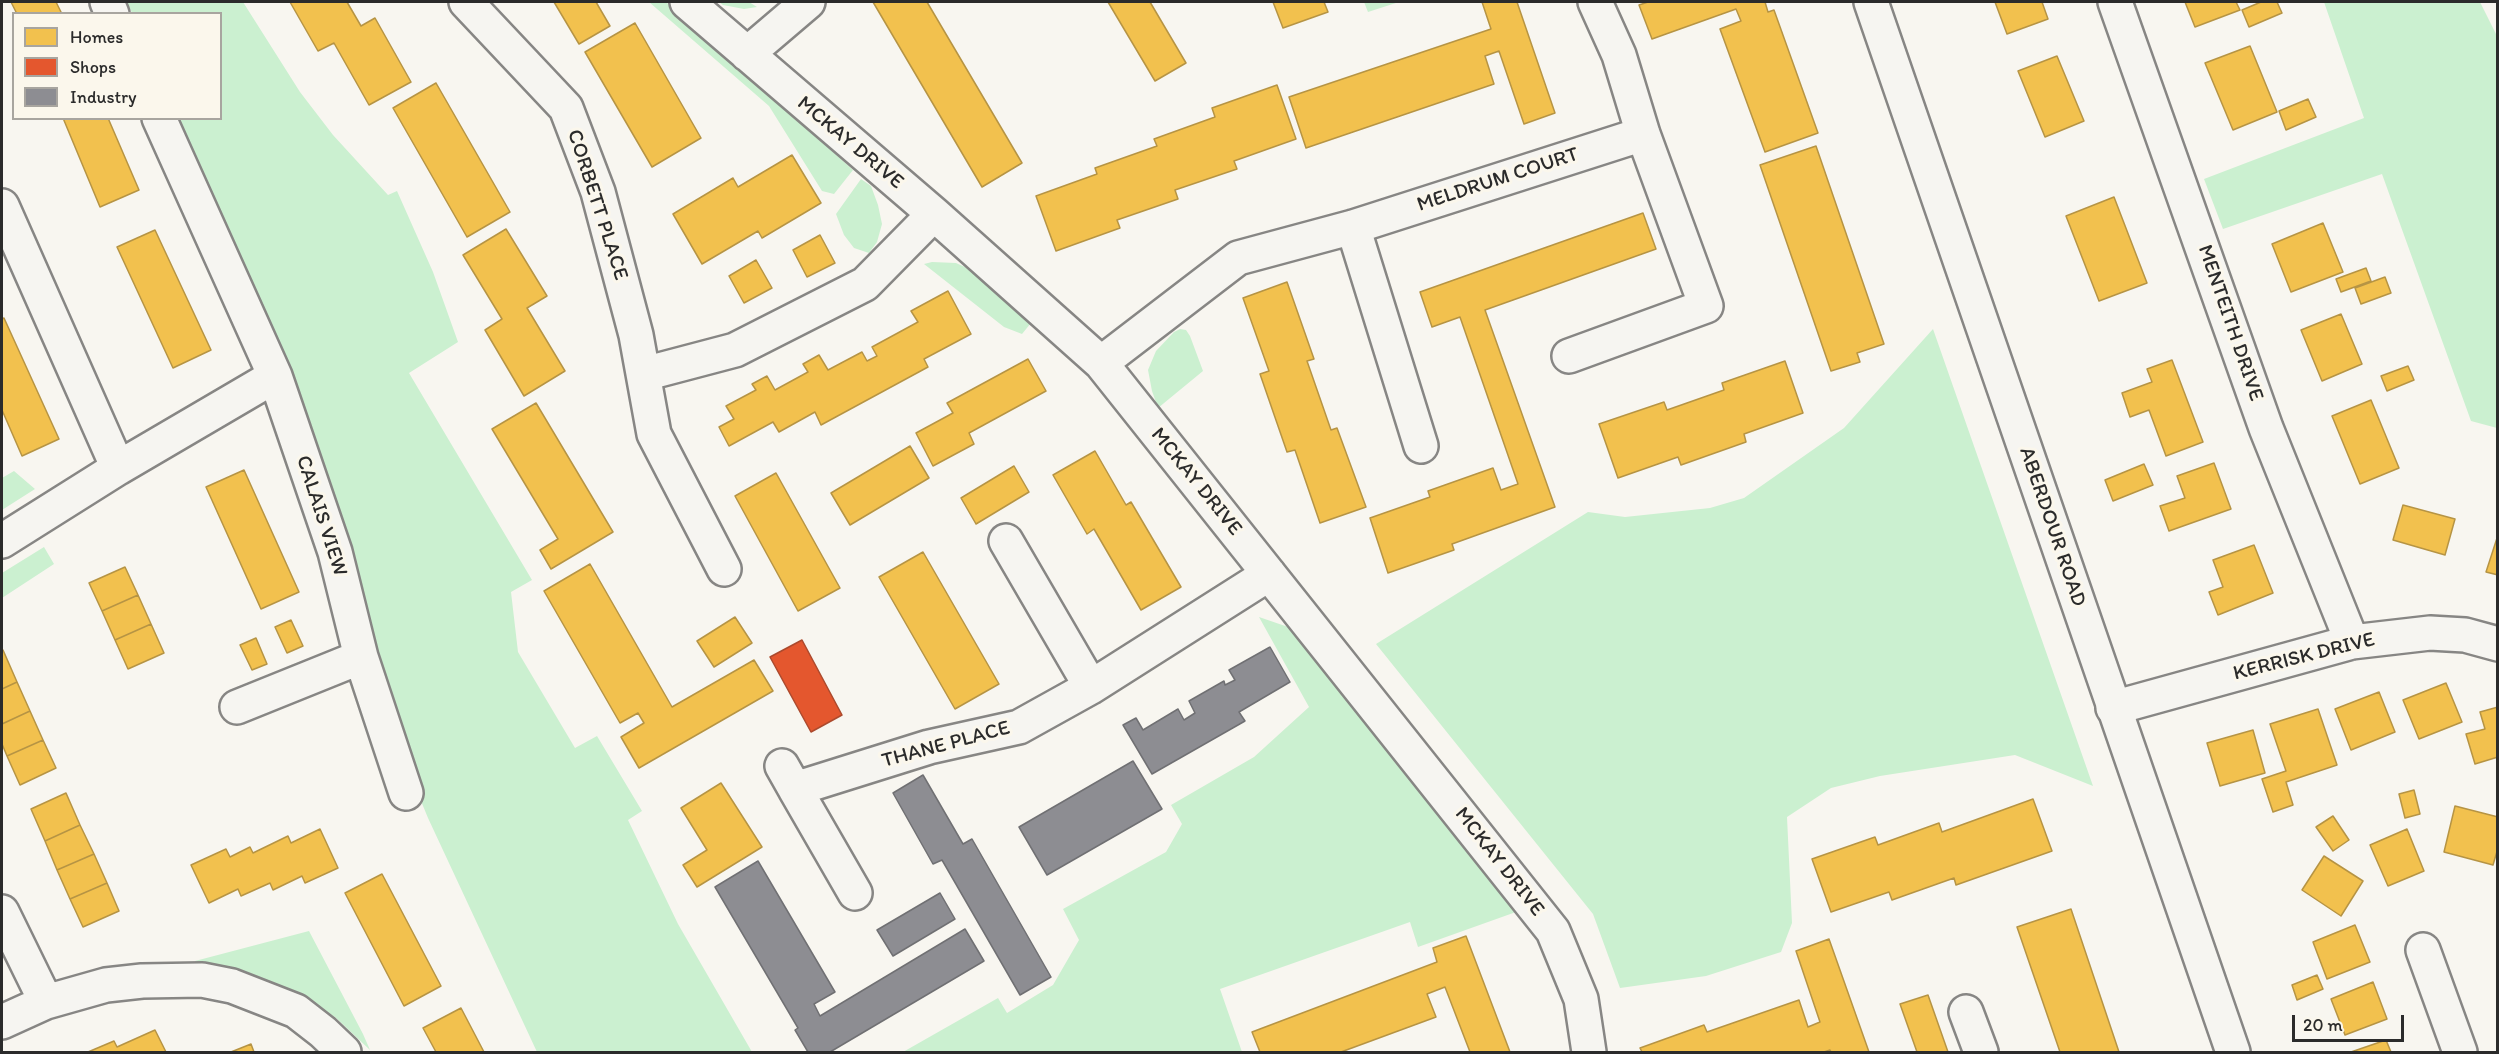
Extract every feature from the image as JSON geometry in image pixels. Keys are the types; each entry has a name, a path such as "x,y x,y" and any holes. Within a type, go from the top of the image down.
{"street":[{"name":"CORBETT PLACE","path":"466,2 566,108 598,192 636,335 654,434 724,569"},
{"name":"MCKAY DRIVE","path":"687,2 934,214 1101,363 1553,930 1581,999 1589,1053"},
{"path":"747,54 808,2"},
{"path":"1569,356 1706,306 1643,134 1619,55 1595,2"},
{"name":"ABERDOUR ROAD","path":"1871,2 2233,1053"},
{"name":"MENTEITH DRIVE","path":"2115,2 2266,428 2352,642"},
{"name":"CALAIS VIEW","path":"160,120 275,376 334,552 361,657 406,793"},
{"name":"MELDRUM COURT","path":"1101,363 1238,258 1353,227 1643,134"},
{"path":"2,206 118,468"},
{"path":"644,374 735,350 865,284 934,214"},
{"path":"1353,227 1421,446"},
{"path":"2,541 118,468 275,376"},
{"path":"1005,542 1091,687"},
{"name":"THANE PLACE","path":"855,893 788,777 1019,727 1091,687 1269,574"},
{"name":"KERRISK DRIVE","path":"2114,708 2352,642 2430,633 2465,635 2498,644"},
{"path":"237,707 361,657"},
{"path":"2,912 46,1002"},
{"path":"2423,950 2460,1053"},
{"path":"2,1022 46,1002 106,984 202,980 232,987 296,1011 323,1032 344,1053"},
{"path":"1966,1012 1981,1053"}],"green space":[{"path":"127,2 243,2 300,92 333,135 388,195 397,191 433,272 458,342 409,373 532,580 511,592 518,652 575,748 597,736 642,811 628,820 678,924 752,1052 537,1052 428,818 395,738 270,328 178,120 222,120 222,12 132,12"},
{"path":"649,2 666,2 853,170 834,194 822,191 769,106"},
{"path":"719,2 749,2 757,7 744,9 723,5"},
{"path":"1364,2 1399,2 1368,12"},
{"path":"2324,2 2480,2 2497,36 2497,428 2471,421 2382,174 2223,229 2204,179 2364,118"},
{"path":"861,179 871,186 882,224 877,242 869,253 854,248 844,235 836,214"},
{"path":"956,263 967,268 1031,323 1022,334 1004,327 924,264"},
{"path":"1180,329 1186,330 1190,336 1203,371 1158,408 1148,370 1156,351 1174,332"},
{"path":"1933,329 2093,786 2015,755 1880,776 1831,788 1787,817 1792,923 1781,952 1706,976 1620,988 1593,914 1376,644 1588,512 1625,517 1710,508 1744,498 1844,428"},
{"path":"14,471 35,489 2,510 2,478"},
{"path":"44,547 54,564 2,598 2,573"},
{"path":"1259,617 1291,628 1516,912 1418,947 1410,922 1220,989 1242,1052 903,1052 998,998 1007,1013 1053,985 1079,940 1063,909 1166,852 1182,824 1171,805 1254,757 1309,707"},
{"path":"309,931 370,1050 335,1017 307,1000 197,968 195,961"}],"building: Homes":[{"path":"11,2 56,2 61,12 16,12"},
{"path":"290,2 347,2 361,26 375,18 411,82 369,105 334,43 318,51"},
{"path":"554,2 596,2 610,26 579,44"},
{"path":"873,2 927,2 1022,163 982,187"},
{"path":"1108,2 1150,2 1186,63 1155,81"},
{"path":"1273,2 1324,2 1328,12 1283,28"},
{"path":"1482,2 1517,2 1555,113 1524,124 1499,51 1485,56 1494,84 1306,148 1289,97 1491,29"},
{"path":"1648,2 1765,2 1768,12 1774,10 1818,133 1765,152 1720,29 1741,21 1736,9 1652,39 1639,5"},
{"path":"1995,2 2042,2 2048,19 2007,34"},
{"path":"2185,2 2236,2 2240,10 2195,27"},
{"path":"2261,2 2277,2 2282,13 2249,27 2242,10"},
{"path":"635,23 701,138 652,167 585,52"},
{"path":"2250,46 2277,112 2233,130 2205,63"},
{"path":"2057,56 2084,121 2045,137 2018,71"},
{"path":"436,83 510,212 467,237 393,108"},
{"path":"1277,85 1296,139 1234,161 1237,169 1175,190 1178,199 1117,220 1120,228 1056,251 1036,196 1097,174 1095,168 1157,146 1154,139 1215,117 1212,108"},
{"path":"2308,99 2316,117 2286,130 2279,111"},
{"path":"64,120 109,120 139,190 100,207"},
{"path":"1816,146 1884,344 1857,353 1860,362 1831,371 1760,165"},
{"path":"792,155 821,203 762,238 758,231 702,264 673,214 733,178 738,187"},
{"path":"2114,197 2147,283 2099,301 2066,216"},
{"path":"1643,213 1656,249 1485,310 1555,507 1452,544 1454,550 1388,573 1370,518 1430,497 1428,491 1493,468 1501,490 1518,484 1460,317 1432,327 1420,292"},
{"path":"2323,223 2343,272 2291,292 2272,244"},
{"path":"506,229 547,296 527,308 565,371 524,396 485,330 502,319 463,255"},
{"path":"155,230 211,350 173,368 117,247"},
{"path":"820,235 835,263 807,277 793,250"},
{"path":"756,260 772,288 744,303 729,276"},
{"path":"2366,268 2371,281 2341,292 2336,279"},
{"path":"2385,277 2391,293 2361,304 2355,288"},
{"path":"1287,282 1314,359 1307,361 1331,430 1337,428 1366,507 1320,523 1295,450 1287,452 1260,374 1269,371 1243,298"},
{"path":"948,291 971,334 924,359 928,367 821,425 815,412 779,432 773,422 729,446 719,427 734,419 726,406 756,390 752,384 767,376 775,390 808,372 803,364 819,355 828,370 862,352 867,361 877,356 872,347 918,322 911,311"},
{"path":"2341,314 2362,364 2322,381 2301,330"},
{"path":"4,318 59,439 22,456 2,410 2,319"},
{"path":"1028,359 1046,391 969,433 974,444 933,466 916,433 953,413 947,403"},
{"path":"2172,360 2203,442 2166,456 2149,410 2130,417 2122,393 2152,382 2147,369"},
{"path":"1785,361 1803,413 1744,434 1746,442 1681,465 1678,457 1618,478 1599,424 1664,402 1667,410 1724,390 1722,383"},
{"path":"2408,366 2414,380 2387,391 2381,376"},
{"path":"2371,400 2399,468 2360,484 2332,416"},
{"path":"536,403 613,532 551,569 540,550 558,539 492,429"},
{"path":"910,446 929,478 850,525 831,493"},
{"path":"1095,451 1126,505 1131,502 1181,587 1141,610 1094,529 1087,534 1053,475"},
{"path":"2214,463 2231,509 2169,531 2160,506 2185,498 2177,476"},
{"path":"2144,464 2153,485 2113,501 2105,480"},
{"path":"1014,466 1029,492 976,524 961,498"},
{"path":"244,470 299,592 261,609 206,487"},
{"path":"776,473 840,588 798,611 735,496"},
{"path":"2403,505 2455,519 2445,555 2393,540"},
{"path":"2498,535 2498,575 2486,572"},
{"path":"2254,545 2273,593 2218,615 2209,592 2223,587 2213,560"},
{"path":"923,552 999,684 955,709 879,577"},
{"path":"590,564 672,707 754,660 773,691 639,768 621,737 644,723 638,713 620,723 544,591"},
{"path":"125,567 138,595 102,611 89,583"},
{"path":"138,595 151,624 115,640 102,611"},
{"path":"735,617 752,643 714,667 697,641"},
{"path":"291,620 303,646 287,653 275,627"},
{"path":"151,624 164,653 128,669 115,640"},
{"path":"256,638 267,664 252,670 240,645"},
{"path":"2,651 17,682 2,689"},
{"path":"17,682 30,711 2,724 2,689"},
{"path":"2446,683 2462,722 2419,739 2403,700"},
{"path":"2379,692 2395,732 2351,750 2335,709"},
{"path":"2498,707 2498,757 2475,764 2466,734 2485,729 2480,712"},
{"path":"2318,709 2337,765 2286,782 2293,805 2273,812 2262,779 2286,771 2270,724"},
{"path":"30,711 43,740 7,756 2,744 2,724"},
{"path":"2253,730 2265,773 2220,786 2207,743"},
{"path":"43,740 56,768 20,785 7,756"},
{"path":"721,783 762,847 697,887 683,865 707,850 681,808"},
{"path":"2414,790 2420,814 2405,818 2399,794"},
{"path":"66,793 80,825 45,841 31,809"},
{"path":"2033,799 2052,851 1956,885 1954,878 1892,900 1889,892 1831,912 1812,859 1875,837 1878,845 1939,823 1942,832"},
{"path":"2455,806 2498,817 2498,848 2493,865 2444,852"},
{"path":"2333,816 2349,840 2333,851 2316,827"},
{"path":"80,825 94,854 57,870 45,841"},
{"path":"320,829 338,868 305,883 302,876 273,890 270,883 241,896 238,889 209,903 191,865 226,849 230,857 250,847 253,853 288,836 291,843"},
{"path":"2407,829 2424,871 2388,886 2370,845"},
{"path":"94,854 107,883 70,899 57,870"},
{"path":"2324,856 2363,881 2341,916 2302,890"},
{"path":"382,874 441,986 404,1006 345,893"},
{"path":"107,883 119,911 83,927 70,899"},
{"path":"2071,909 2119,1052 2060,1052 2017,927"},
{"path":"2355,925 2370,962 2327,979 2313,942"},
{"path":"1466,936 1510,1052 1470,1052 1445,987 1427,994 1436,1017 1341,1052 1260,1052 1252,1032 1437,962 1433,948"},
{"path":"1829,939 1869,1052 1831,1052 1830,1050 1824,1052 1642,1052 1640,1048 1704,1025 1707,1032 1799,1000 1808,1027 1820,1022 1796,951"},
{"path":"2317,975 2323,989 2297,1000 2292,985"},
{"path":"2373,982 2387,1019 2345,1035 2331,999"},
{"path":"1928,995 1948,1052 1917,1052 1900,1004"},
{"path":"461,1008 484,1052 436,1052 423,1028"},
{"path":"155,1030 166,1052 88,1052 114,1041 117,1047"},
{"path":"2386,1040 2391,1052 2351,1052"},
{"path":"251,1044 254,1052 231,1052"}],"building: Shops":[{"path":"802,640 842,715 811,732 770,657"}],"building: Industry":[{"path":"1270,647 1290,682 1239,712 1245,721 1152,774 1123,725 1136,718 1143,730 1178,709 1184,720 1195,713 1189,701 1224,681 1225,685 1235,680 1229,670"},
{"path":"1133,761 1162,809 1047,875 1019,827"},
{"path":"923,775 963,844 972,839 1051,977 1020,995 942,860 933,864 893,793"},
{"path":"758,861 835,992 814,1004 820,1016 965,929 984,961 830,1052 808,1052 795,1030 798,1028 715,887"},
{"path":"940,893 955,919 893,956 877,930"}]}
